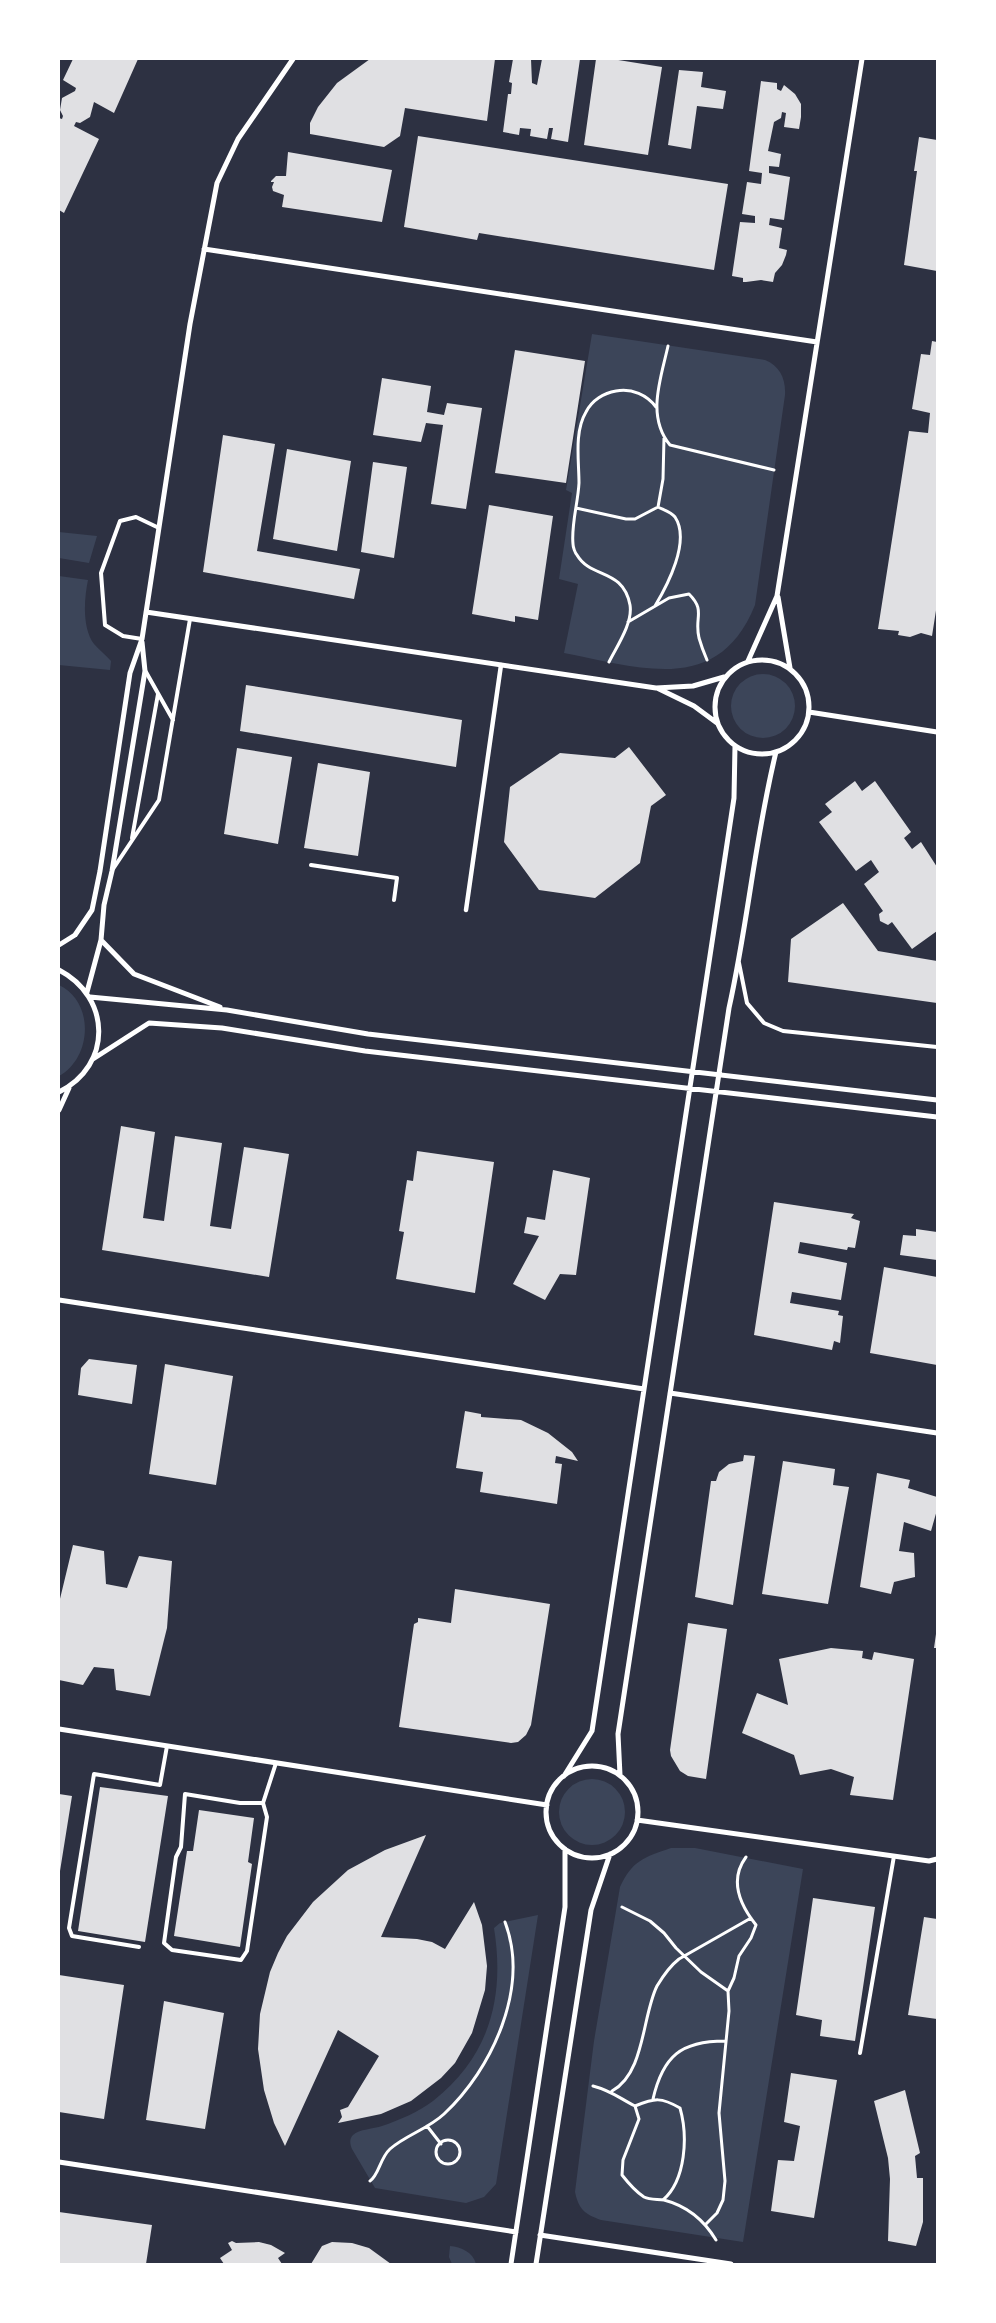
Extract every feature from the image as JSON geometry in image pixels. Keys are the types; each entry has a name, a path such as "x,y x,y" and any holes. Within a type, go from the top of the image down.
{"street":[{"path":"59,945 75,935 92,910 100,870 130,673 142,639 190,324 217,183 238,138 293,59"},
{"path":"748,661 778,596 862,59"},
{"path":"204,249 817,342"},
{"path":"778,596 790,668"},
{"path":"146,612 656,688 692,686 724,677"},
{"path":"89,994 101,940 104,905 112,871 145,671 142,639"},
{"path":"762,659 777,661 790,668 799,676 809,699 806,725 799,737 788,746 776,752 762,754 747,752 734,746 724,736 717,723 714,707 717,691 724,677 735,667 748,661 762,659"},
{"path":"466,910 501,665"},
{"path":"656,688 694,706 717,723"},
{"path":"809,712 937,732"},
{"path":"564,1776 592,1730 734,798 734,746"},
{"path":"620,1775 618,1734 670,1393 729,1008 739,963 763,802 776,752"},
{"path":"101,940 134,974 227,1010"},
{"path":"59,970 72,976 89,994 98,1017 99,1038 93,1059 83,1074 70,1086 59,1092"},
{"path":"89,994 227,1010 368,1034 937,1100"},
{"path":"93,1059 149,1023 222,1028 364,1050 937,1117"},
{"path":"59,1110 70,1086"},
{"path":"59,1300 644,1389"},
{"path":"670,1393 937,1433"},
{"path":"59,1730 547,1805"},
{"path":"592,1766 607,1768 620,1775 629,1784 635,1795 638,1807 637,1820 632,1834 623,1846 610,1854 587,1858 565,1848 556,1840 550,1829 547,1817 547,1805 556,1784 564,1776 577,1768 592,1766"},
{"path":"637,1820 929,1861 937,1859"},
{"path":"511,2264 566,1907 565,1848"},
{"path":"536,2264 590,1910 610,1854"},
{"path":"59,2162 516,2232"},
{"path":"540,2235 731,2264"}],"lane":[{"path":"142,639 123,636 105,625 101,573 120,521 136,517 158,528"},
{"path":"112,871 158,800 190,619"},
{"path":"145,671 173,720"},
{"path":"132,841 158,694"},
{"path":"311,865 397,878 394,900"},
{"path":"739,963 747,1003 764,1023 783,1031 937,1047"},
{"path":"139,1947 72,1936 69,1928 94,1774 160,1785 167,1746"},
{"path":"263,1803 240,1803 186,1794 181,1847 176,1858 164,1943 172,1950 241,1960 247,1951 267,1817 263,1803 276,1763"},
{"path":"860,2053 894,1856"}],"path":[{"path":"668,346 656,408 657,418 664,437 670,445 774,470"},
{"path":"609,662 627,622 630,606 621,584 586,565 577,556 573,545 579,433 585,413 593,402 605,394 627,391 650,399 656,408"},
{"path":"658,507 663,478 664,437"},
{"path":"576,508 635,520 658,507"},
{"path":"655,606 674,572 678,555 679,533 676,518 670,512 658,507"},
{"path":"627,622 669,598 689,594 697,602 700,610 699,637 707,660"},
{"path":"706,2224 717,2214 723,2200 725,2181 719,2113 729,2011 728,1991 734,1978 739,1956 751,1938 756,1925 738,1893 736,1879 746,1858"},
{"path":"622,1907 650,1921 664,1933 684,1956 712,1981 728,1991"},
{"path":"612,2091 621,2086 639,2051 657,1988 671,1966 684,1956 751,1918"},
{"path":"370,2180 374,2178 380,2162 389,2150 443,2115 470,2086 496,2043 505,2018 512,1971 509,1938 505,1922"},
{"path":"653,2099 656,2084 669,2061 678,2051 690,2044 703,2041 725,2040"},
{"path":"593,2086 612,2091 620,2099 635,2106 653,2099 667,2101 680,2108 684,2121 680,2169 670,2194 663,2200"},
{"path":"635,2106 639,2120 623,2160 622,2175 632,2188 647,2199 663,2200 695,2215 706,2224 716,2240"},
{"path":"427,2126 441,2144"},
{"path":"451,2141 457,2145 460,2152 456,2161 448,2164 441,2161 437,2150 441,2144 451,2141"}],"shaded area":[{"path":"592,334 765,360 778,369 783,378 785,395 755,605 739,634 720,653 698,664 674,669 648,668 564,653 578,584 559,579 572,493 566,490"},
{"path":"59,532 97,536 89,563 59,558"},
{"path":"59,576 88,580 85,604 87,630 94,644 111,661 110,670 59,665"},
{"path":"757,674 769,674 786,683 793,694 795,706 793,718 786,729 769,738 757,738 745,733 736,724 731,712 731,700 736,688 745,679"},
{"path":"59,985 71,993 79,1004 84,1017 85,1030 83,1044 78,1057 70,1068 59,1076"},
{"path":"598,1779 616,1788 623,1799 625,1812 623,1825 616,1836 605,1843 586,1845 568,1836 561,1825 559,1806 568,1788 579,1781"},
{"path":"671,1848 695,1848 803,1869 743,2242 601,2220 591,2216 581,2207 575,2192 594,2041 620,1887 629,1871 640,1861"},
{"path":"538,1915 496,2184 484,2197 466,2203 375,2188 352,2149 350,2142 352,2137 359,2131 382,2126 402,2118 433,2101 468,2065 480,2045 489,2024 495,2001 497,1953 494,1928 500,1923"},
{"path":"450,2246 466,2251 472,2256 476,2264 452,2264 449,2257"}],"building":[{"path":"73,59 138,59 114,113 94,102 90,117 80,123 76,122 74,126 99,139 64,213 59,210 59,118 62,119 63,116 60,110 62,98 75,91 76,88 63,80"},
{"path":"370,59 495,59 487,121 405,108 400,136 384,147 310,134 310,123 318,107 337,83"},
{"path":"513,59 531,59 532,83 537,85 542,59 580,59 568,142 551,139 553,128 549,128 547,139 530,136 531,129 520,128 519,135 503,132 508,94 511,94 512,83 509,82"},
{"path":"596,59 612,59 662,67 648,155 584,145"},
{"path":"679,70 703,72 701,87 726,91 723,109 697,106 691,149 668,145"},
{"path":"761,81 777,83 777,89 781,91 784,85 795,94 801,104 801,117 799,129 784,127 786,113 782,112 781,118 774,122 768,151 781,154 779,167 769,166 769,173 790,177 784,220 770,218 769,225 782,228 779,248 787,250 786,255 782,265 775,273 773,282 761,280 743,282 743,278 732,276 740,222 755,223 755,216 742,214 747,182 761,184 762,173 749,171"},
{"path":"418,136 728,184 714,270 479,233 477,240 404,227"},
{"path":"919,137 937,140 937,271 904,265 917,171 914,171"},
{"path":"288,152 392,170 382,222 282,207 284,195 273,191 274,182 271,181 276,176 286,176"},
{"path":"932,341 937,342 937,604 932,636 921,633 910,637 898,635 899,631 878,629 909,431 928,433 930,413 912,409 921,354 930,355"},
{"path":"515,350 585,361 566,483 495,473"},
{"path":"382,378 431,386 427,412 444,415 447,403 482,408 466,509 431,504 443,425 426,423 421,442 373,435"},
{"path":"223,435 275,444 257,551 360,569 354,599 203,572"},
{"path":"287,449 351,461 337,551 273,539"},
{"path":"373,462 407,467 394,558 361,552"},
{"path":"489,505 553,516 538,620 515,616 515,622 472,614"},
{"path":"246,685 462,720 456,767 240,731"},
{"path":"629,747 666,795 651,806 640,863 595,898 539,890 504,842 510,787 560,753 615,758"},
{"path":"237,748 292,757 278,844 224,834"},
{"path":"318,763 370,772 358,856 304,848"},
{"path":"855,781 862,791 875,781 911,832 904,838 912,849 921,842 937,867 937,931 912,949 892,922 888,925 880,921 879,914 883,911 864,884 879,872 871,860 856,871 819,822 832,812 825,804"},
{"path":"843,903 878,951 937,961 937,1003 788,982 791,939"},
{"path":"121,1126 155,1132 143,1218 164,1221 175,1136 222,1143 210,1226 231,1229 244,1147 289,1154 269,1277 102,1250"},
{"path":"417,1151 494,1162 475,1293 396,1279 404,1232 399,1231 407,1180 413,1181"},
{"path":"553,1170 590,1178 576,1275 560,1274 545,1300 513,1284 539,1236 524,1233 527,1217 545,1220"},
{"path":"774,1202 854,1214 851,1218 860,1221 855,1248 848,1247 847,1250 800,1242 798,1253 847,1263 841,1300 792,1292 790,1303 839,1311 838,1315 843,1316 840,1343 834,1341 832,1350 754,1335"},
{"path":"916,1229 937,1232 937,1260 900,1255 903,1235 916,1236"},
{"path":"884,1267 937,1277 937,1365 870,1353"},
{"path":"89,1359 137,1365 132,1404 78,1395 81,1368"},
{"path":"165,1364 233,1376 216,1485 149,1474"},
{"path":"465,1411 481,1414 481,1417 521,1420 548,1433 572,1452 578,1461 556,1456 555,1463 562,1464 557,1504 480,1492 483,1472 456,1468"},
{"path":"744,1455 755,1456 733,1605 695,1597 711,1481 716,1481 719,1472 729,1464 743,1461"},
{"path":"783,1461 835,1469 833,1485 849,1487 828,1604 762,1594"},
{"path":"877,1473 910,1480 908,1488 937,1497 937,1510 931,1531 904,1522 899,1551 914,1553 915,1577 894,1582 891,1594 860,1587"},
{"path":"73,1545 104,1551 106,1584 127,1588 139,1556 172,1561 167,1628 150,1696 116,1690 114,1669 94,1667 83,1685 59,1680 59,1603"},
{"path":"455,1589 550,1604 531,1725 526,1735 518,1742 511,1743 399,1727 414,1624 418,1622 418,1618 451,1623"},
{"path":"688,1623 727,1629 706,1779 688,1776 680,1771 671,1756 670,1750"},
{"path":"936,1634 937,1648 934,1648"},
{"path":"831,1648 863,1651 862,1658 872,1660 874,1652 914,1659 893,1800 850,1795 854,1777 831,1769 800,1775 794,1755 742,1733 757,1693 788,1705 779,1659"},
{"path":"100,1787 168,1796 145,1942 78,1931"},
{"path":"59,1794 72,1796 60,1871 59,1871"},
{"path":"199,1810 254,1818 248,1862 252,1864 240,1947 174,1936 187,1851 193,1851"},
{"path":"426,1835 381,1937 417,1939 432,1942 445,1949 474,1902 482,1925 487,1966 485,1990 472,2033 455,2063 441,2078 411,2101 381,2114 338,2123 342,2117 340,2110 348,2107 379,2056 338,2030 285,2146 274,2123 264,2090 258,2049 260,2014 270,1972 278,1953 287,1936 313,1902 348,1870 385,1850"},
{"path":"813,1898 875,1907 855,2041 820,2036 822,2020 796,2015"},
{"path":"924,1917 937,1919 937,2019 908,2015"},
{"path":"59,1975 124,1985 104,2119 59,2112"},
{"path":"164,2001 224,2013 205,2129 146,2120"},
{"path":"791,2073 837,2080 814,2218 771,2211 778,2160 794,2161 800,2126 784,2122"},
{"path":"905,2090 920,2153 915,2156 917,2178 923,2178 923,2222 916,2246 888,2241 890,2179 888,2158 874,2101"},
{"path":"59,2212 152,2225 146,2264 59,2264"},
{"path":"232,2241 236,2243 259,2242 271,2245 285,2253 278,2258 282,2264 224,2264 220,2258 232,2250 228,2243"},
{"path":"332,2242 352,2243 369,2248 391,2264 311,2264 322,2246"}]}
